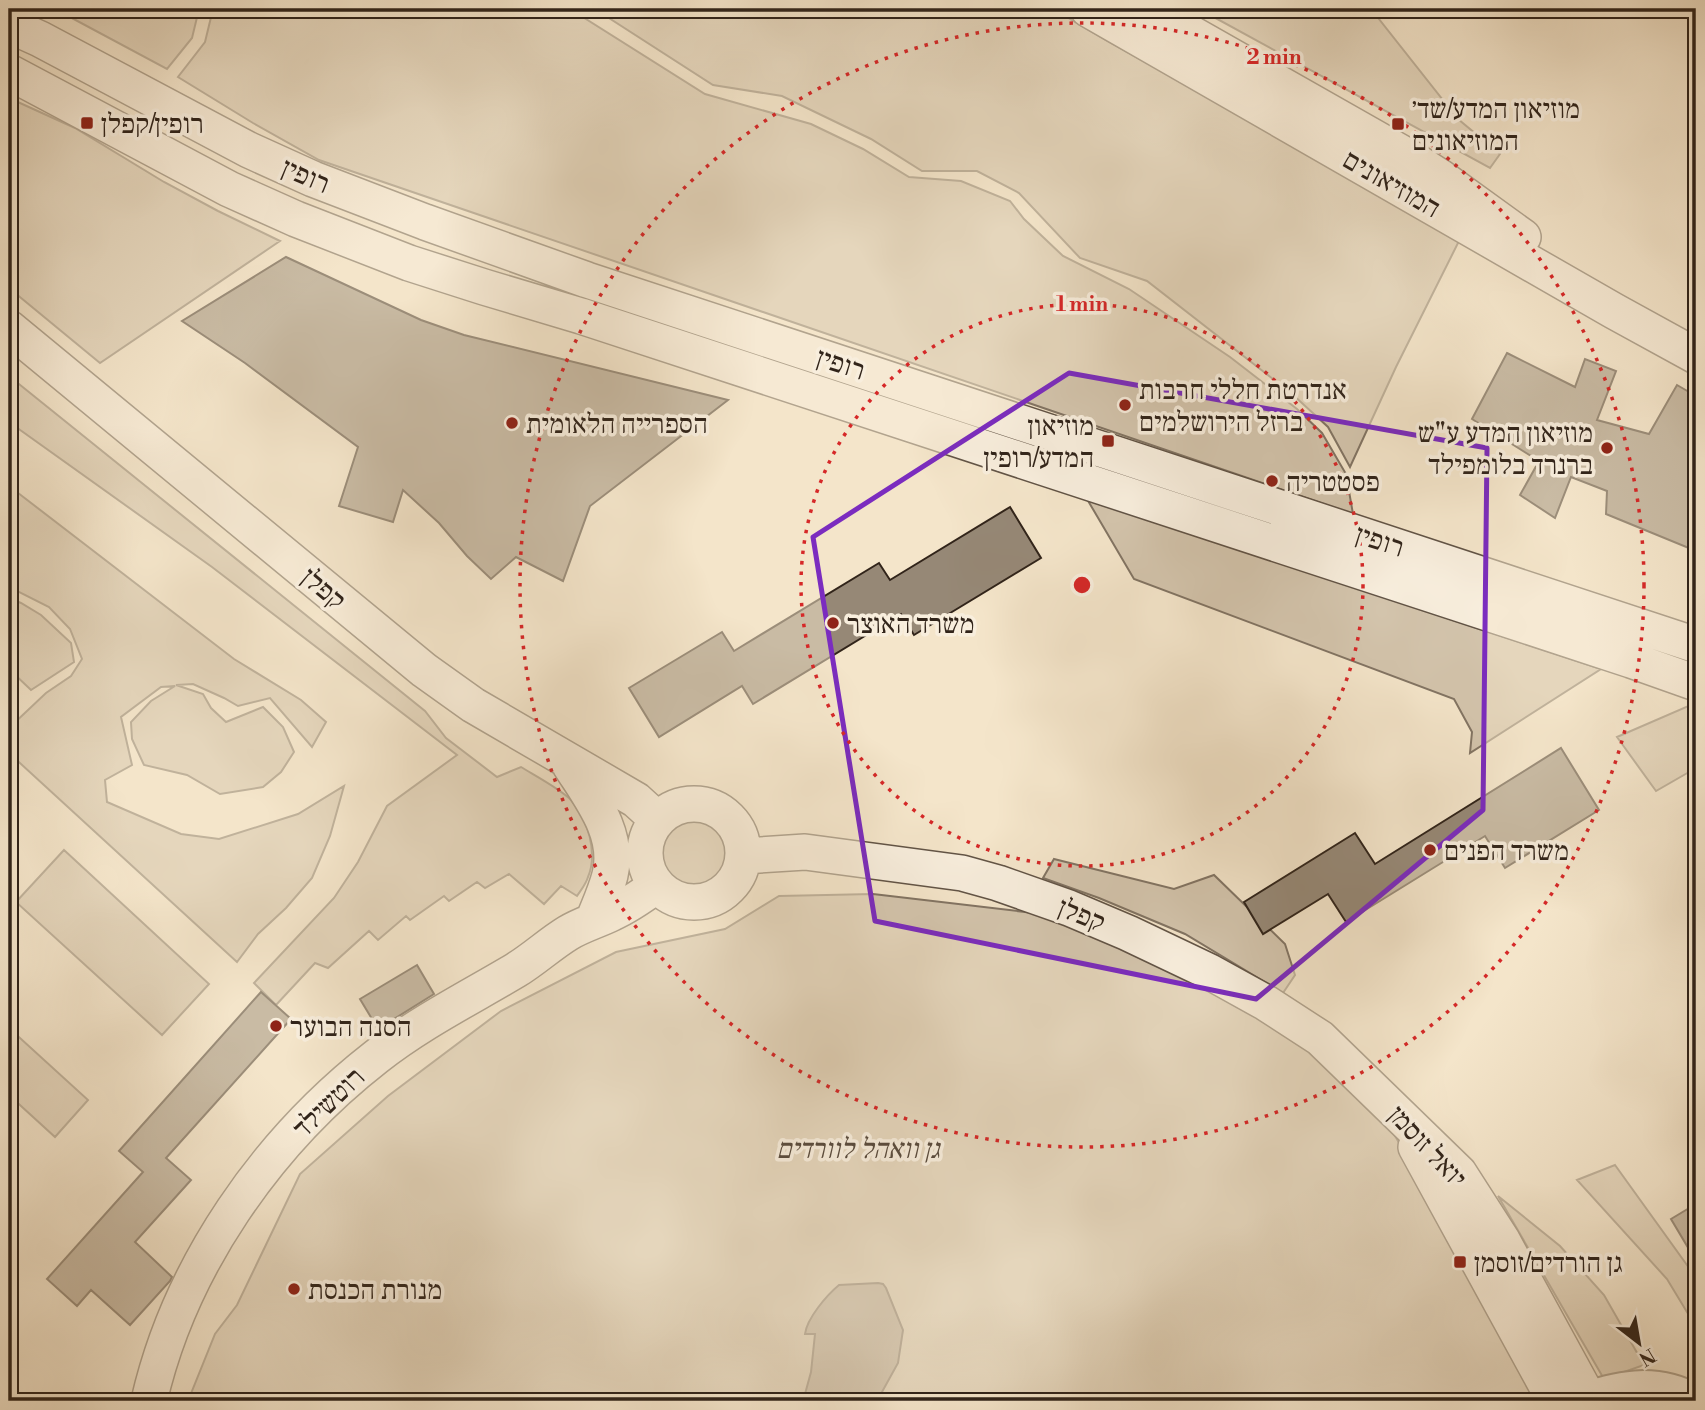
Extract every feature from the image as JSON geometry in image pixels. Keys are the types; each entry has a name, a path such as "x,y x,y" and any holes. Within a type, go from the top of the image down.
{"street":[{"name":"המוזיאונים","path":"1088,9 1614,312 1696,356"},
{"name":"המוזיאונים","path":"1148,9 1412,159 1527,240 1696,336"},
{"name":"רופין","path":"9,25 259,155 313,179 510,253 1696,645"},
{"name":"רופין","path":"9,72 229,189 296,219 409,263 581,316 1696,683"},
{"name":"קפלן","path":"9,328 424,670 473,705 636,800 658,820"},
{"path":"566,760 605,822 611,843 610,874 582,926"},
{"path":"703,804 728,817 737,828 744,856 733,883 723,892 709,900 681,901 667,894 649,873 645,845 650,831 667,811 678,806 703,804"},
{"name":"קפלן","path":"744,856 805,852 962,873 1069,908 1210,972 1266,1003 1320,1038 1377,1093"},
{"name":"רוטשילד","path":"149,1401 155,1377 195,1274 246,1193 309,1116 377,1056 431,1019 516,970 582,926 631,904 657,885"},
{"name":"יואל זוסמן","path":"1377,1093 1407,1131 1576,1400"},
{"path":"1576,1400 1633,1385 1661,1386 1696,1399"}],"highlighted area":[{"path":"1069,373 1487,448 1483,810 1256,999 875,921 813,537"}],"green space":[{"path":"55,9 199,9 192,38 167,69"},
{"path":"213,9 570,9 705,94 811,124 863,149 909,177 961,181 1010,201 1024,219 1063,256 1129,289 1230,357 1297,409 1322,433 1346,474 1353,514 319,160 178,77 205,42"},
{"path":"595,9 1053,9 1461,237 1350,467 1328,427 1291,393 1147,281 1080,258 1019,193 977,171 922,171 871,139 782,96 713,85"},
{"path":"1199,9 1371,9 1458,119 1500,154 1490,168"},
{"path":"9,98 75,128 164,182 280,241 100,363 9,288"},
{"path":"9,376 425,711 446,738 497,777 521,767 567,796 582,817 591,847 591,868 577,896 561,886 544,904 509,874 485,888 477,882 449,901 444,896 410,920 406,916 378,940 369,931 328,968 315,963 276,1005 254,983 334,898 358,862 387,806 457,755 212,567 9,422"},
{"path":"9,486 234,659 301,700 326,722 312,747 270,698 238,706 193,684 176,685 203,694 211,708 226,722 263,707 283,727 294,752 281,772 263,787 220,794 187,775 144,765 132,739 131,722 151,701 175,686 161,687 121,717 132,765 105,780 107,802 181,834 219,839 298,814 344,786 330,836 312,878 286,908 258,934 237,962 9,753 9,728 46,693 71,676 82,659 70,629 49,607 9,587"},
{"path":"1087,499 1601,669 1470,753 1472,732 1454,699 1134,579"},
{"path":"9,598 41,615 71,643 74,662 31,690 9,669"},
{"path":"1696,705 1696,768 1656,791 1617,737"},
{"path":"695,817 709,820 721,828 729,840 732,854 729,868 721,880 709,888 695,891 681,888 669,880 661,868 658,854 661,840 669,828 681,820"},
{"path":"64,850 209,984 162,1035 16,902"},
{"path":"1054,859 1174,889 1214,875 1285,944 1295,975 1283,993 1185,934 1043,878"},
{"name":"גן וואהל לוורדים","path":"873,894 1051,915 1193,974 1297,1034 1375,1101 1541,1401 188,1401 215,1334 237,1305 300,1174 388,1096 501,1011 616,952 725,929 779,896"},
{"path":"9,1028 88,1100 55,1137 9,1095"},
{"path":"1615,1165 1692,1272 1696,1270 1696,1327 1667,1279 1577,1180"},
{"path":"1498,1196 1560,1246 1604,1295 1644,1365 1604,1379"}],"shaded area":[{"path":"878,1283 886,1288 903,1330 898,1363 877,1401 806,1401 815,1334 805,1334 813,1314 839,1285"}],"building":[{"name":"הספרייה הלאומית","path":"286,257 421,320 464,335 728,400 590,506 563,581 516,557 491,579 439,523 403,490 393,522 339,506 358,447 245,363 182,321"},
{"name":"מוזיאון המדע ע\"ש ברנרד בלומפילד","path":"1507,353 1575,387 1585,359 1616,371 1597,420 1649,434 1677,385 1696,396 1696,551 1606,514 1607,491 1571,477 1555,518 1520,495 1539,461 1472,419"},
{"name":"משרד האוצר","path":"1010,507 1041,558 914,635 901,614 753,704 742,686 659,737 629,688 722,632 734,651 879,563 890,580"},
{"name":"משרד הפנים","path":"1561,748 1599,810 1505,868 1485,836 1346,922 1328,894 1263,934 1244,902 1355,833 1375,864"},
{"path":"417,965 434,994 378,1029 360,999"},
{"path":"261,992 291,1019 166,1158 191,1180 135,1242 172,1277 170,1281 130,1325 91,1290 77,1306 47,1279 143,1172 119,1151"},
{"path":"1696,1204 1696,1261 1671,1219"}],"place":[{"name":"רופין/קפלן","path":"87,123"},
{"name":"מוזיאון המדע/שד׳ המוזיאונים","path":"1398,124"},
{"name":"אנדרטת חללי חרבות ברזל הירושלמים","path":"1125,405"},
{"name":"הספרייה הלאומית","path":"512,423"},
{"name":"מוזיאון המדע/רופין","path":"1108,441"},
{"name":"מוזיאון המדע ע\"ש ברנרד בלומפילד","path":"1607,448"},
{"name":"פסטטריה","path":"1272,481"},
{"name":"משרד האוצר","path":"833,623"},
{"name":"משרד הפנים","path":"1430,850"},
{"name":"הסנה הבוער","path":"276,1026"},
{"name":"גן הורדים/זוסמן","path":"1460,1262"},
{"name":"מנורת הכנסת","path":"294,1289"}]}
